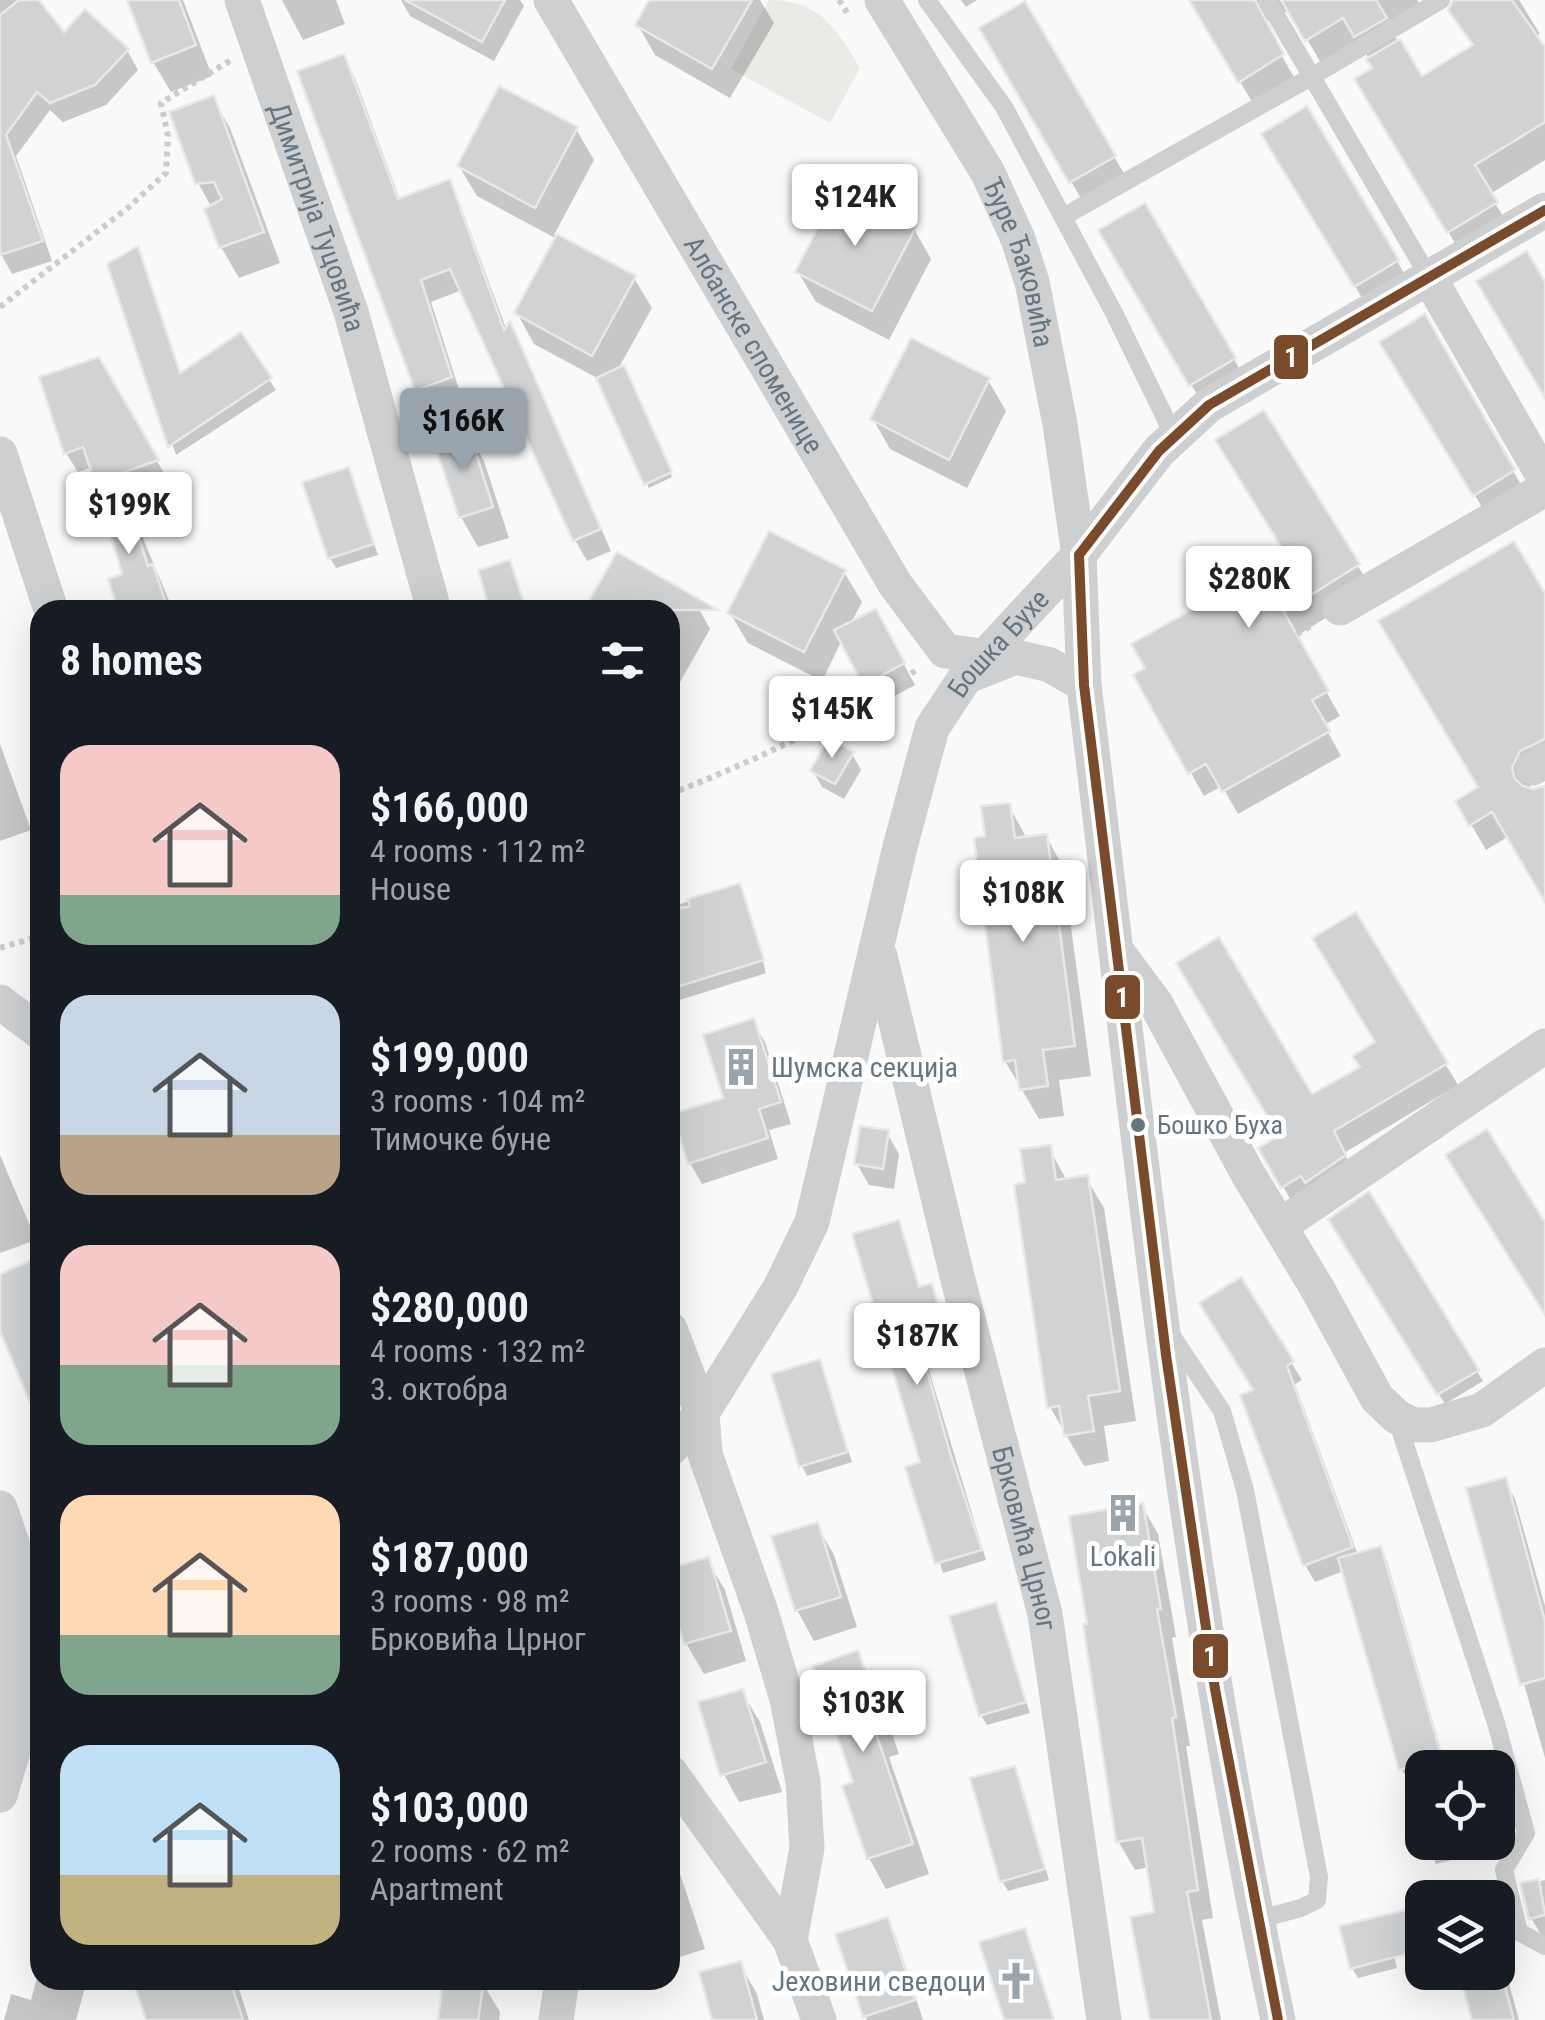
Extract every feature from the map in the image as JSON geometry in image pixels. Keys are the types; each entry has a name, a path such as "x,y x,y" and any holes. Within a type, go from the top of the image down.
{"street":[{"name":"Димитрија Туцовића","path":"242,0 350,312 431,600"},
{"name":"Албанске споменице","path":"551,0 895,584 964,662"},
{"name":"Ђуре Ђаковића","path":"882,0 988,173 1018,240 1032,282 1060,424 1079,554 1084,685 1161,1319 1207,1654 1278,2020"},
{"name":"Бошка Бухе","path":"680,1438 702,1413 780,1288 812,1222 900,847 932,728 964,662 1079,554 1159,451 1209,405 1545,210"},
{"path":"1430,279 1545,480"},
{"path":"0,454 48,600"},
{"path":"1340,608 1545,488"},
{"path":"964,662 1016,657 1050,665 1084,685"},
{"name":"Брковића Црног","path":"878,950 1045,1614 1104,2020"},
{"path":"1117,952 1156,1004 1377,1398 1396,1416 1414,1425 1431,1424 1482,1410 1545,1365"},
{"path":"0,1002 30,1024"},
{"path":"1280,1226 1545,1046"},
{"path":"680,1355 702,1413 704,1454 762,1612 787,1699 802,1782 807,1848 790,1940"},
{"path":"0,1508 15,1552 14,1748 0,1795"},
{"path":"680,1786 790,1940 819,2020"},
{"path":"556,2020 560,1990"}],"lane":[{"path":"928,0 1004,108 1174,436"},
{"path":"1267,0 1430,279"},
{"path":"1062,217 1440,0"},
{"path":"1161,1319 1222,1412 1244,1490 1320,1877 1317,1900 1256,1920"},
{"path":"1396,1416 1496,1723 1526,1833 1504,1870 1519,1932 1545,1946"}],"path":[{"path":"840,0 850,17"},
{"path":"0,307 166,173 168,136 161,103 258,44"},
{"path":"680,790 729,771 888,690 964,662"},
{"path":"0,948 30,939"}],"shaded area":[{"path":"769,0 801,5 825,19 860,68 830,123 731,69"}],"building":[{"path":"19,0 39,0 64,32 85,9 129,49 95,85 50,103 37,92 6,135 43,241 0,255 0,15"},
{"path":"127,0 179,0 196,45 151,63"},
{"path":"405,0 505,0 482,42"},
{"path":"649,0 752,0 712,69 635,25"},
{"path":"1189,0 1255,0 1284,54 1238,83"},
{"path":"1281,0 1376,0 1387,18 1354,37 1343,18 1305,41"},
{"path":"1453,0 1512,0 1545,47 1545,122 1475,165 1498,202 1447,233 1354,79 1372,68 1366,59 1400,39 1422,76 1473,45 1448,10"},
{"path":"1025,1 1116,156 1069,183 979,28"},
{"path":"344,54 398,199 450,179 504,330 510,321 601,529 573,541 450,269 421,280 452,377 415,391 297,71"},
{"path":"499,86 578,127 535,208 457,166"},
{"path":"214,95 264,232 219,248 204,209 222,199 214,182 195,184 169,112"},
{"path":"1307,106 1399,260 1354,287 1261,134"},
{"path":"839,187 916,227 872,311 795,272"},
{"path":"1145,203 1236,358 1189,386 1098,230"},
{"path":"557,234 636,276 592,356 514,313"},
{"path":"138,246 180,373 241,332 272,378 168,447 107,264"},
{"path":"1527,251 1545,282 1545,398 1476,281"},
{"path":"1425,314 1515,470 1473,496 1379,342"},
{"path":"911,338 990,378 949,460 870,419"},
{"path":"99,357 159,460 95,482 83,447 64,454 39,377"},
{"path":"624,365 672,472 644,485 596,378"},
{"path":"1264,410 1360,564 1284,612 1329,691 1312,700 1330,731 1222,792 1206,764 1188,774 1133,675 1145,668 1131,644 1287,556 1215,440"},
{"path":"468,428 493,507 459,518 433,439"},
{"path":"349,467 374,544 328,559 302,482"},
{"path":"120,481 148,566 153,564 165,600 115,600 108,579 122,574 97,488"},
{"path":"769,531 846,570 804,652 727,613"},
{"path":"1514,541 1545,593 1545,739 1520,751 1512,768 1515,779 1523,786 1545,786 1545,902 1492,812 1469,826 1455,801 1478,787 1378,621"},
{"path":"617,552 718,610 680,610 680,600 590,600"},
{"path":"510,560 523,600 487,600 478,570"},
{"path":"876,609 905,663 863,685 834,630"},
{"path":"829,738 854,752 835,784 810,771"},
{"path":"1010,803 1015,838 1047,834 1075,1046 1043,1050 1048,1086 1019,1090 1015,1060 1003,1062 974,838 985,836 981,806"},
{"path":"740,883 764,960 680,986 680,908 690,907 688,899"},
{"path":"1356,912 1448,1063 1334,1131 1346,1155 1305,1183 1301,1176 1281,1188 1258,1148 1279,1136 1176,963 1219,937 1312,1094 1360,1067 1352,1056 1375,1042 1312,938"},
{"name":"Шумска секција","path":"754,1018 781,1102 759,1109 768,1138 688,1164 680,1139 680,1111 723,1098 703,1035"},
{"path":"860,1126 889,1130 883,1169 854,1164"},
{"path":"1487,1129 1545,1222 1545,1315 1445,1155"},
{"path":"1051,1145 1056,1180 1088,1175 1120,1391 1088,1396 1094,1431 1064,1436 1059,1406 1047,1408 1014,1185 1025,1182 1020,1149"},
{"path":"1369,1191 1479,1370 1437,1395 1328,1219"},
{"path":"899,1220 919,1287 932,1283 942,1319 915,1327 982,1550 935,1564 905,1467 920,1462 852,1234"},
{"path":"30,1261 30,1402 0,1331 0,1274"},
{"path":"1241,1277 1294,1361 1287,1366 1353,1547 1303,1566 1240,1395 1253,1390 1199,1303"},
{"path":"820,1359 848,1452 799,1467 771,1374"},
{"path":"1506,1477 1545,1621 1545,1678 1520,1685 1466,1488"},
{"path":"1143,1503 1198,1890 1187,1892 1211,2020 1150,2020 1130,1917 1154,1912 1142,1838 1116,1842 1083,1624 1087,1624 1069,1516"},
{"path":"818,1522 841,1597 795,1611 771,1536"},
{"path":"1381,1546 1440,1750 1405,1750 1405,1768 1399,1770 1338,1558"},
{"path":"709,1557 731,1631 684,1644 680,1631 680,1565"},
{"path":"996,1602 1026,1702 979,1716 949,1616"},
{"path":"858,1650 883,1724 874,1727 913,1844 867,1859 842,1786 853,1782 813,1666"},
{"path":"743,1689 766,1762 720,1776 698,1702"},
{"path":"1015,1766 1045,1869 1000,1882 970,1778"},
{"path":"1539,1879 1545,1915 1529,1919 1520,1883"},
{"path":"1405,1910 1405,1954 1350,1969 1339,1926"},
{"path":"888,1917 915,2000 863,2017 835,1934"},
{"name":"Јеховини сведоци","path":"1025,1928 1054,2020 1004,2020 979,1942"},
{"path":"741,1961 757,2020 712,2020 699,1972"},
{"path":"136,1990 233,1990 243,2020 146,2020"},
{"path":"442,1990 482,1990 478,2020 438,2020"},
{"path":"1464,1990 1506,1990 1514,2020 1472,2020"}],"transit line":[{"name":"1","path":"1079,555 1159,451 1209,405 1545,210"},
{"name":"1","path":"1079,555 1084,685 1166,1355 1215,1689 1278,2020"}],"place":[{"name":"Шумска секција","path":"741,1067"},
{"name":"Бошко Буха","path":"1138,1125"},
{"name":"Lokali","path":"1123,1513"},
{"name":"Јеховини сведоци","path":"1016,1981"}]}
